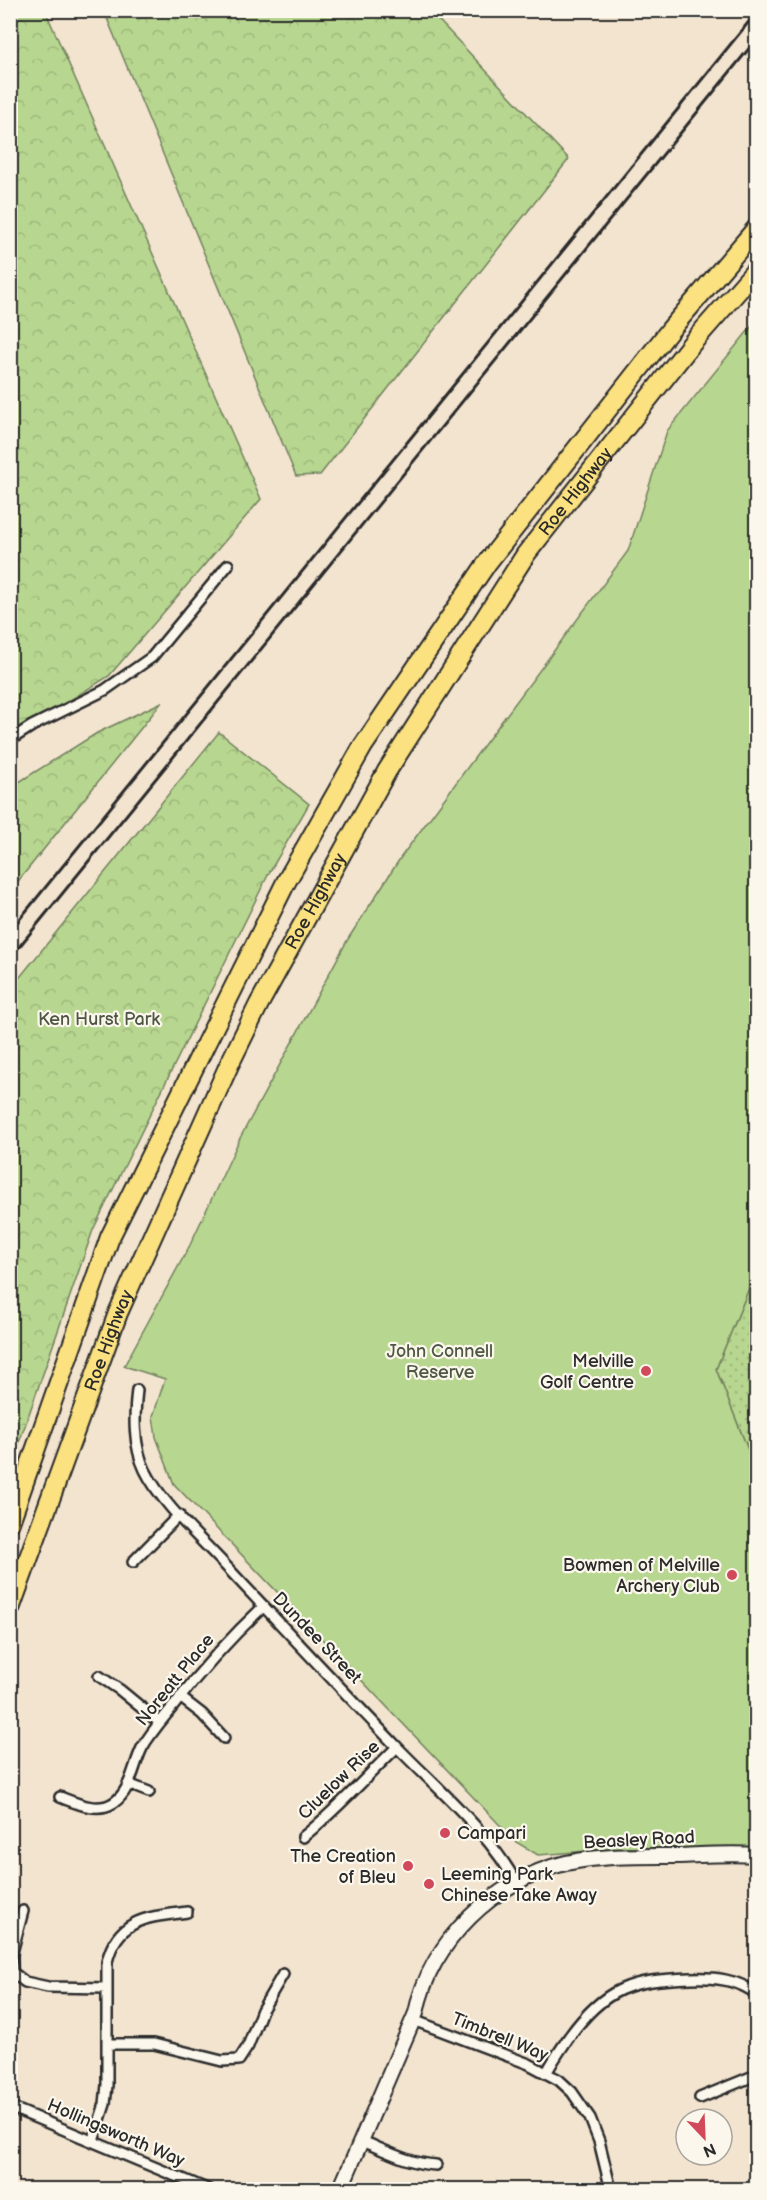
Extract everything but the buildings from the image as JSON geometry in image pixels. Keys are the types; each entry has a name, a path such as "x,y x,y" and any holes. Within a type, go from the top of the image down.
{"highway":[{"name":"Roe Highway","path":"10,1522 110,1237 286,882 351,767 487,563 670,330 756,229"},
{"name":"Roe Highway","path":"10,1609 118,1313 229,1065 259,1004 387,771 526,554 693,342 756,270"}],"main road":[{"name":"Beasley Road","path":"340,2190 415,2016 449,1953 469,1927 517,1885 543,1869 585,1859 613,1856 756,1855"},
{"name":"Beasley Road","path":"517,1885 559,1872 602,1864 756,1863"}],"street":[{"path":"10,740 32,726 105,690 152,657 228,565"},
{"name":"Dundee Street","path":"137,1390 134,1413 140,1459 150,1479 179,1515 457,1808 501,1858 517,1885"},
{"path":"134,1562 179,1515"},
{"name":"Noreatt Place","path":"60,1797 81,1805 98,1808 110,1805 120,1797 128,1784 139,1754 159,1722 213,1656 264,1606"},
{"path":"99,1676 159,1722"},
{"path":"180,1697 202,1714 224,1738"},
{"name":"Cluelow Rise","path":"303,1837 330,1816 360,1782 397,1747"},
{"path":"128,1784 149,1791"},
{"path":"23,1911 11,1956 12,1972 25,1982 48,1987 107,1988"},
{"path":"93,2141 105,2104 107,1962 111,1947 123,1932 138,1921 149,1917 188,1912"},
{"path":"107,2044 154,2044 222,2061 239,2060 248,2046 262,2010 283,1974"},
{"path":"547,2072 579,2023 593,2007 610,1994 629,1985 647,1980 707,1977 736,1983 756,1994"},
{"name":"Timbrell Way","path":"415,2016 547,2072 572,2092 590,2118 599,2141 609,2189"},
{"path":"700,2098 756,2076"},
{"name":"Hollingsworth Way","path":"10,2107 208,2190"},
{"path":"362,2141 414,2162 436,2165"}],"green space":[{"path":"45,10 261,499 109,676 11,737 10,11"},
{"path":"104,11 430,11 569,159 320,475 296,476"},
{"name":"John Connell Reserve","path":"756,321 756,1271 716,1369 756,1470 756,1848 626,1848 538,1855 516,1842 174,1484 156,1437 153,1416 165,1379 124,1366 190,1245 240,1138 348,939 401,857 628,551 667,431"},
{"path":"162,702 11,890 11,787 97,733"},
{"name":"Ken Hurst Park","path":"219,732 309,804 269,873 93,1230 11,1466 11,988"},
{"path":"756,1271 756,1470 716,1369"}],"railway":[{"path":"10,931 756,13"},
{"path":"10,958 756,40"}],"place":[{"name":"Melville Golf Centre","path":"646,1371"},
{"name":"Bowmen of Melville Archery Club","path":"732,1575"},
{"name":"Campari","path":"445,1833"},
{"name":"The Creation of Bleu","path":"408,1866"},
{"name":"Leeming Park Chinese Take Away","path":"429,1884"}]}
